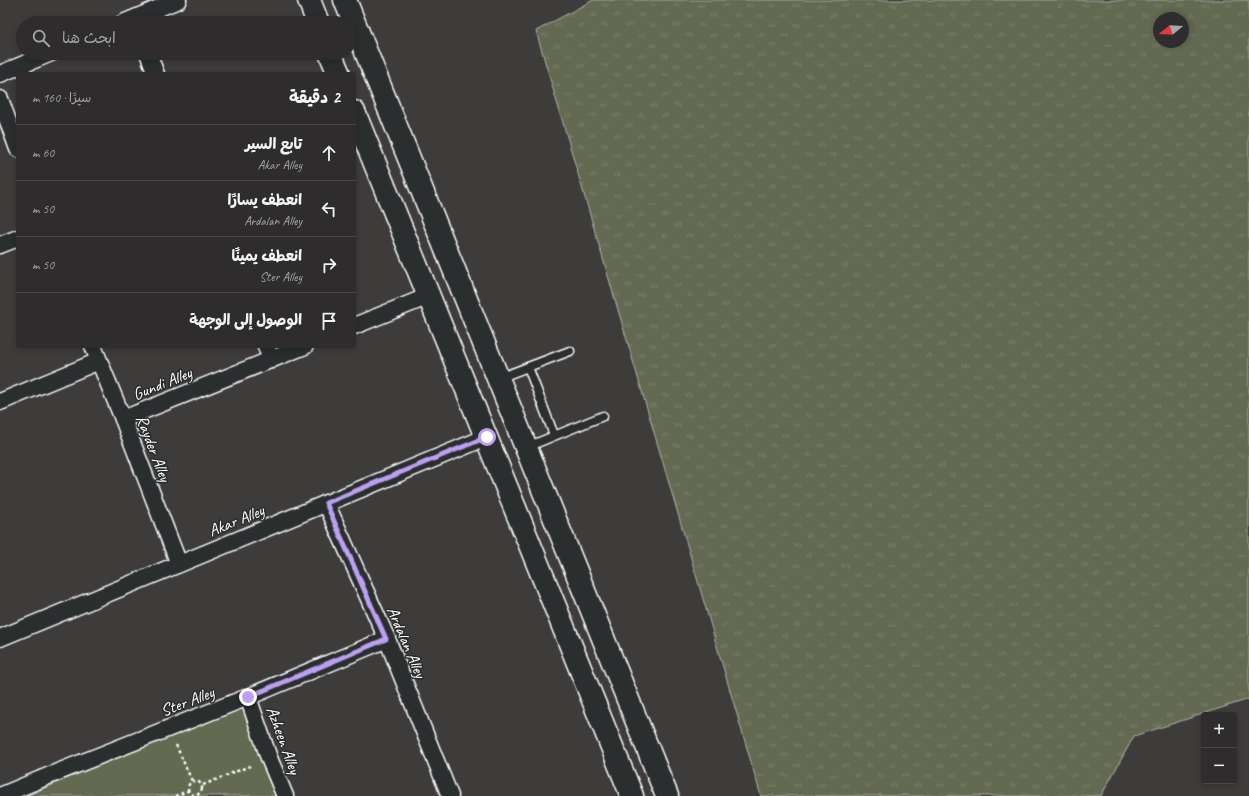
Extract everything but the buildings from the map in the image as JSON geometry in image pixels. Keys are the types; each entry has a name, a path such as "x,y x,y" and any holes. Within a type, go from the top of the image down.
{"main road":[{"path":"309,0 315,16"},
{"path":"345,0 352,16"},
{"path":"356,27 667,796"},
{"path":"333,60 338,72"},
{"path":"356,117 632,796"},
{"path":"369,149 400,135"}],"street":[{"path":"142,16 178,0"},
{"path":"0,74 34,60"},
{"path":"151,60 155,72"},
{"path":"0,99 16,143"},
{"path":"0,245 16,239"},
{"path":"356,325 429,296"},
{"name":"Rayder Alley","path":"94,348 179,564"},
{"name":"Gundi Alley","path":"123,419 268,353 294,348"},
{"path":"0,402 99,361"},
{"name":"Akar Alley","path":"0,638 487,437"},
{"name":"Ardalan Alley","path":"326,503 386,639 450,796"},
{"name":"Ster Alley","path":"0,796 248,697 386,639"},
{"name":"Azheen Alley","path":"248,697 269,758 285,796"}],"lane":[{"path":"498,378 570,351"},
{"path":"528,367 554,435"},
{"path":"526,447 602,416"}],"path":[{"path":"175,743 192,781"},
{"path":"202,785 269,758"},
{"path":"188,791 193,795 198,796 203,790 202,785 197,781 192,781"},
{"path":"188,791 188,785 192,781"},
{"path":"175,796 188,791"}],"green space":[{"path":"593,0 1249,0 1249,699 1209,712 1201,712 1201,714 1134,736 1101,796 761,796 536,31"},
{"path":"242,704 279,796 26,796"}],"route":[{"path":"248,697 386,639 326,503 487,437"}]}
